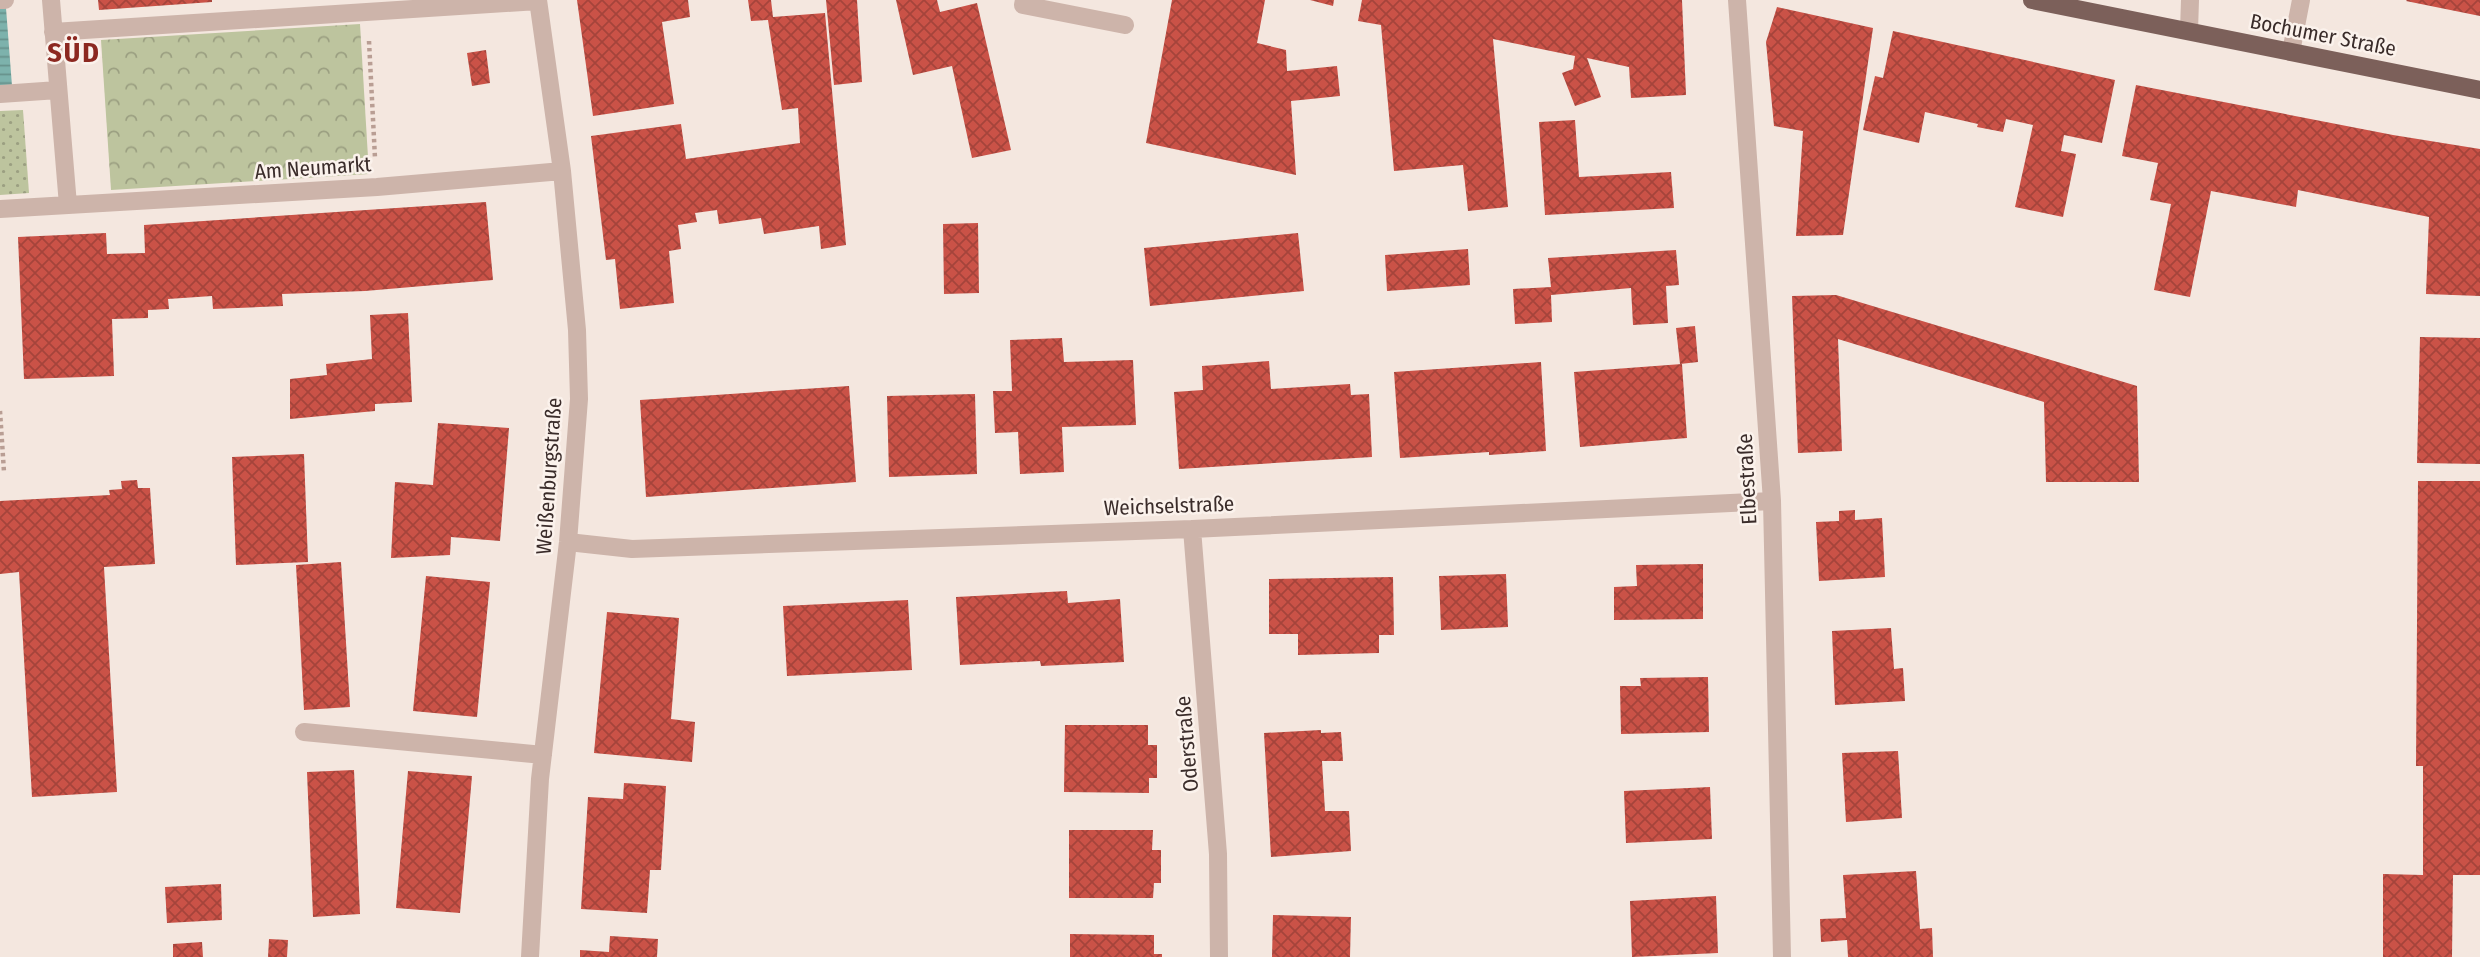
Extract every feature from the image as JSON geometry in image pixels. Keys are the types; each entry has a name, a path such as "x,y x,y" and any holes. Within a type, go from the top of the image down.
{"main road":[{"name":"Bochumer Straße","path":"2032,0 2480,90"}],"street":[{"path":"51,0 68,205"},
{"path":"1024,0 1023,5 1125,24"},
{"name":"Elbestraße","path":"1737,0 1772,501 1782,957"},
{"path":"2189,32 2190,0"},
{"path":"2291,52 2301,0"},
{"path":"53,32 538,1"},
{"name":"Weißenburgstraße","path":"530,957 543,755 568,542 579,385 577,330 562,171 538,1"},
{"path":"0,94 58,90"},
{"name":"Am Neumarkt","path":"0,209 377,187 562,171"},
{"name":"Weichselstraße","path":"568,542 632,549 1192,528 1772,501"},
{"name":"Oderstraße","path":"1192,528 1219,854 1219,957"},
{"path":"304,732 543,755"}],"path":[{"path":"368,12 377,187"},
{"path":"0,411 4,472"}],"green space":[{"path":"360,24 369,174 111,190 101,40"},
{"path":"23,110 29,193 0,195 0,111"}],"water":[{"path":"6,8 12,86 0,87 0,9"}],"building":[{"path":"98,0 212,0 212,2 99,10"},
{"path":"577,0 688,0 690,17 662,22 674,104 593,116"},
{"path":"748,0 771,0 773,17 825,13 846,245 821,249 819,226 764,234 761,218 719,224 717,210 695,213 697,222 678,225 681,249 669,251 674,303 620,309 615,259 606,260 591,136 681,124 686,159 800,143 798,108 782,110 768,20 751,21"},
{"path":"826,0 857,0 862,82 834,85"},
{"path":"896,0 937,0 940,12 977,3 1011,150 972,158 952,66 913,75"},
{"path":"1172,0 1265,0 1257,43 1286,50 1287,71 1337,66 1340,96 1291,101 1296,175 1146,143"},
{"path":"1310,0 1334,0 1333,6"},
{"path":"1362,0 1682,0 1686,95 1631,98 1629,67 1587,58 1601,97 1575,106 1562,73 1573,69 1575,56 1493,39 1508,207 1468,211 1463,165 1394,171 1381,25 1358,21"},
{"path":"2480,0 2480,16 2406,1"},
{"path":"1777,7 1873,28 1843,235 1796,236 1803,131 1774,126 1766,42"},
{"path":"1893,31 2115,80 2102,143 2064,135 2061,151 2076,154 2063,217 2015,207 2033,125 2006,119 2003,132 1925,112 1919,143 1863,130 1875,76 1883,78"},
{"path":"486,50 490,83 472,86 467,53"},
{"path":"2136,85 2393,135 2480,149 2480,296 2426,294 2429,217 2298,190 2296,207 2211,191 2190,297 2154,290 2171,204 2150,200 2158,163 2122,156"},
{"path":"1575,120 1579,177 1671,172 1674,208 1545,215 1539,122"},
{"path":"486,202 493,280 365,291 282,294 283,306 213,309 212,296 168,299 169,309 148,310 148,318 112,319 114,376 24,379 18,237 106,233 107,254 145,253 144,225"},
{"path":"978,223 979,293 944,294 943,224"},
{"path":"1298,233 1304,291 1150,306 1144,248"},
{"path":"1468,249 1470,285 1387,291 1385,255"},
{"path":"1676,250 1679,285 1666,286 1668,323 1633,325 1631,288 1551,295 1552,322 1515,324 1513,289 1551,287 1548,258"},
{"path":"1836,295 2137,386 2139,482 2046,482 2044,402 1838,339 1842,451 1798,453 1792,296"},
{"path":"408,313 412,402 375,404 375,411 290,419 290,379 327,375 326,364 372,359 370,315"},
{"path":"1695,326 1698,362 1680,364 1676,328"},
{"path":"2420,337 2480,338 2480,464 2417,463"},
{"path":"1062,338 1064,362 1133,360 1136,425 1062,427 1064,472 1020,474 1018,432 995,433 993,391 1012,391 1010,340"},
{"path":"1269,361 1271,389 1350,384 1351,395 1369,394 1372,457 1179,469 1174,392 1203,390 1202,366"},
{"path":"1541,362 1546,451 1400,458 1394,372"},
{"path":"1682,364 1687,438 1580,447 1574,372"},
{"path":"849,386 856,482 646,497 640,400"},
{"path":"975,394 977,474 889,477 887,396"},
{"path":"438,423 509,428 500,541 451,537 450,555 391,558 395,482 433,485"},
{"path":"304,454 308,562 236,565 232,457"},
{"path":"137,480 138,488 150,488 155,564 104,567 117,792 32,797 19,572 0,574 0,501 110,495 109,490 122,489 121,481"},
{"path":"2418,481 2480,481 2480,875 2453,875 2452,957 2383,957 2383,874 2423,875 2423,766 2416,766"},
{"path":"1855,510 1855,520 1882,518 1885,577 1819,581 1816,522 1839,521 1839,511"},
{"path":"341,562 350,707 304,710 296,565"},
{"path":"1703,564 1703,619 1614,620 1614,587 1637,586 1636,565"},
{"path":"1506,574 1508,627 1441,630 1439,576"},
{"path":"426,576 490,582 477,717 413,711"},
{"path":"1393,577 1394,635 1379,635 1379,653 1298,655 1298,634 1269,634 1269,579"},
{"path":"1067,591 1068,603 1120,599 1124,662 1041,666 1040,661 960,665 956,597"},
{"path":"908,600 912,670 787,676 783,606"},
{"path":"607,612 679,618 671,719 695,722 692,762 594,753"},
{"path":"1891,628 1894,669 1903,668 1905,701 1835,705 1832,631"},
{"path":"1708,677 1709,732 1621,734 1620,686 1641,686 1640,678"},
{"path":"1065,725 1148,725 1148,745 1157,745 1157,778 1149,778 1149,793 1064,792"},
{"path":"1321,730 1321,733 1341,732 1343,761 1322,761 1325,811 1349,811 1351,851 1271,857 1264,733"},
{"path":"1898,751 1902,818 1846,822 1842,753"},
{"path":"354,770 360,914 313,917 307,772"},
{"path":"408,771 472,776 460,913 396,908"},
{"path":"624,783 666,786 661,870 650,870 647,913 581,909 588,797 623,799"},
{"path":"1710,787 1712,839 1626,843 1624,791"},
{"path":"1069,830 1153,830 1152,850 1161,850 1161,883 1154,883 1153,898 1069,898"},
{"path":"1916,871 1920,929 1932,928 1933,957 1848,957 1847,940 1821,942 1820,919 1846,918 1843,875"},
{"path":"221,884 222,920 167,923 165,887"},
{"path":"1716,896 1718,953 1632,957 1630,901"},
{"path":"1273,915 1351,917 1350,957 1272,957"},
{"path":"1070,934 1154,935 1154,954 1162,954 1162,957 1070,957"},
{"path":"610,936 658,939 657,957 580,957 580,950 609,952"},
{"path":"269,939 288,940 287,957 268,957"},
{"path":"202,942 203,957 173,957 173,944"}],"district":[{"name":"SÜD","path":"74,52"}]}
